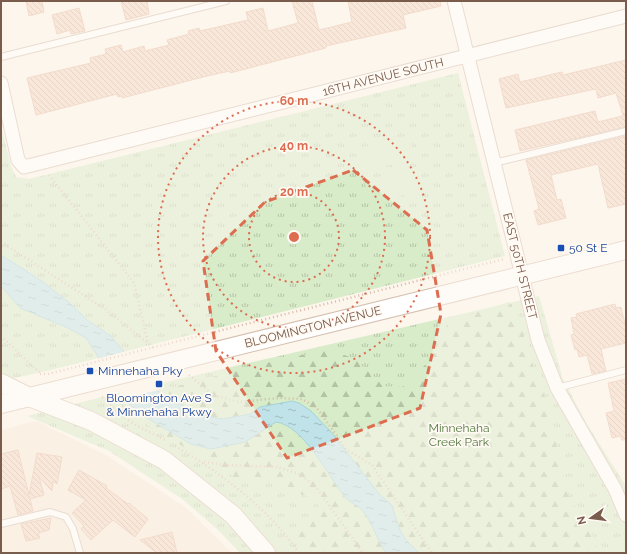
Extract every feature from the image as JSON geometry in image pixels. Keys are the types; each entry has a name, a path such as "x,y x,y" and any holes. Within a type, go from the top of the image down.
{"street":[{"name":"EAST 50TH STREET","path":"454,1 538,340 557,388 620,488 626,515"},
{"name":"16TH AVENUE SOUTH","path":"1,83 18,160 24,167 626,16"},
{"name":"BLOOMINGTON AVENUE","path":"1,404 626,250"},
{"path":"1,383 29,397 91,421 164,460 233,515 266,553"}],"lane":[{"path":"1,57 226,1"},
{"path":"494,163 626,131"},
{"path":"557,388 626,370"},
{"path":"1,524 50,512 66,517 73,529 80,553"}],"path":[{"path":"46,171 134,283 150,346"},
{"path":"1,242 104,309 150,346 163,364 213,396 239,402 280,398 302,399 316,407 347,450 372,466 432,553"},
{"path":"1,336 40,374 48,374 150,346 504,259"},
{"path":"108,399 112,407 120,414 202,462 252,502 278,528 299,553"},
{"path":"202,462 224,465 277,467 300,474 316,487 363,553"}],"highlighted area":[{"path":"353,170 427,230 441,314 420,408 287,458 216,351 203,261 265,202"}],"shaded area":[{"path":"36,421 104,454 185,507 232,553 1,553 1,430"}],"green space":[{"path":"458,73 505,256 51,370 1,381 1,126 11,166 16,177 29,179"},
{"path":"408,135 414,159 362,172 356,149"},
{"path":"416,167 423,190 370,204 364,180"},
{"name":"Minnehaha Creek Park","path":"539,296 563,379 587,424 626,486 626,553 240,553 217,529 182,499 109,451 27,416 110,395"},
{"name":"Minnehaha Creek Park","path":"509,302 520,318 526,347 545,397 568,495 593,536 599,553 309,553 296,538 300,529 318,511 319,506 313,499 272,482 243,481 225,472 128,413 122,400 286,358 331,350 355,359 383,386 402,387 411,382 437,350 448,322"}],"water":[{"path":"1,255 39,279 70,303 87,320 111,336 156,390 192,411 206,416 223,419 250,414 260,407 292,401 299,403 311,411 332,433 380,495 392,505 399,528 406,540 419,553 386,553 366,515 360,508 345,497 305,442 296,432 286,425 276,422 245,442 211,449 191,444 147,418 129,404 86,338 66,327 20,308 1,286"}],"pier":[{"path":"127,351 159,390 123,398 97,359"}],"building":[{"path":"26,1 42,1 44,12 29,16"},
{"path":"121,1 147,1 149,14 126,20"},
{"path":"292,1 312,1 319,30 352,22 348,1 440,1 441,6 403,15 406,28 326,46 326,48 230,73 230,71 207,76 122,98 122,96 118,97 117,94 36,115 27,78 91,63 90,58 106,54 105,49 121,45 123,52 144,46 145,51 169,45 167,40 189,34 188,31 199,28 200,31 248,20 246,12 263,8 268,31 298,23"},
{"path":"79,8 85,31 71,34 70,30 57,34 52,15"},
{"path":"626,60 626,115 623,115 616,93 598,98 596,89 506,108 499,79 518,74 520,82 562,72 563,75"},
{"path":"595,111 598,122 626,115 626,127 520,151 515,130"},
{"path":"626,136 626,204 608,208 598,164 551,175 557,200 561,199 566,218 538,225 534,211 539,209 526,160"},
{"path":"615,304 616,308 621,307 626,328 626,343 601,349 606,371 592,374 587,355 579,357 577,349 575,350 571,335 574,334 571,318 577,317 576,314"},
{"path":"626,379 626,440 622,440 620,436 612,438 606,413 614,411 608,383"},
{"path":"18,450 29,495 37,453 62,457 57,484 53,481 52,491 39,477 44,495 30,499 33,511 18,515 10,486 1,489 1,454"},
{"path":"79,470 107,486 106,488 128,504 129,503 148,519 135,537 113,520 91,540 81,529 84,526 72,513 86,500 68,490"},
{"path":"51,518 49,530 38,533 40,538 26,541 21,524"},
{"path":"172,532 177,553 157,553 140,540"}],"place":[{"name":"50 St E","path":"561,248"},
{"name":"Minnehaha Pky","path":"90,371"},
{"name":"Bloomington Ave S & Minnehaha Pkwy","path":"159,384"}]}
